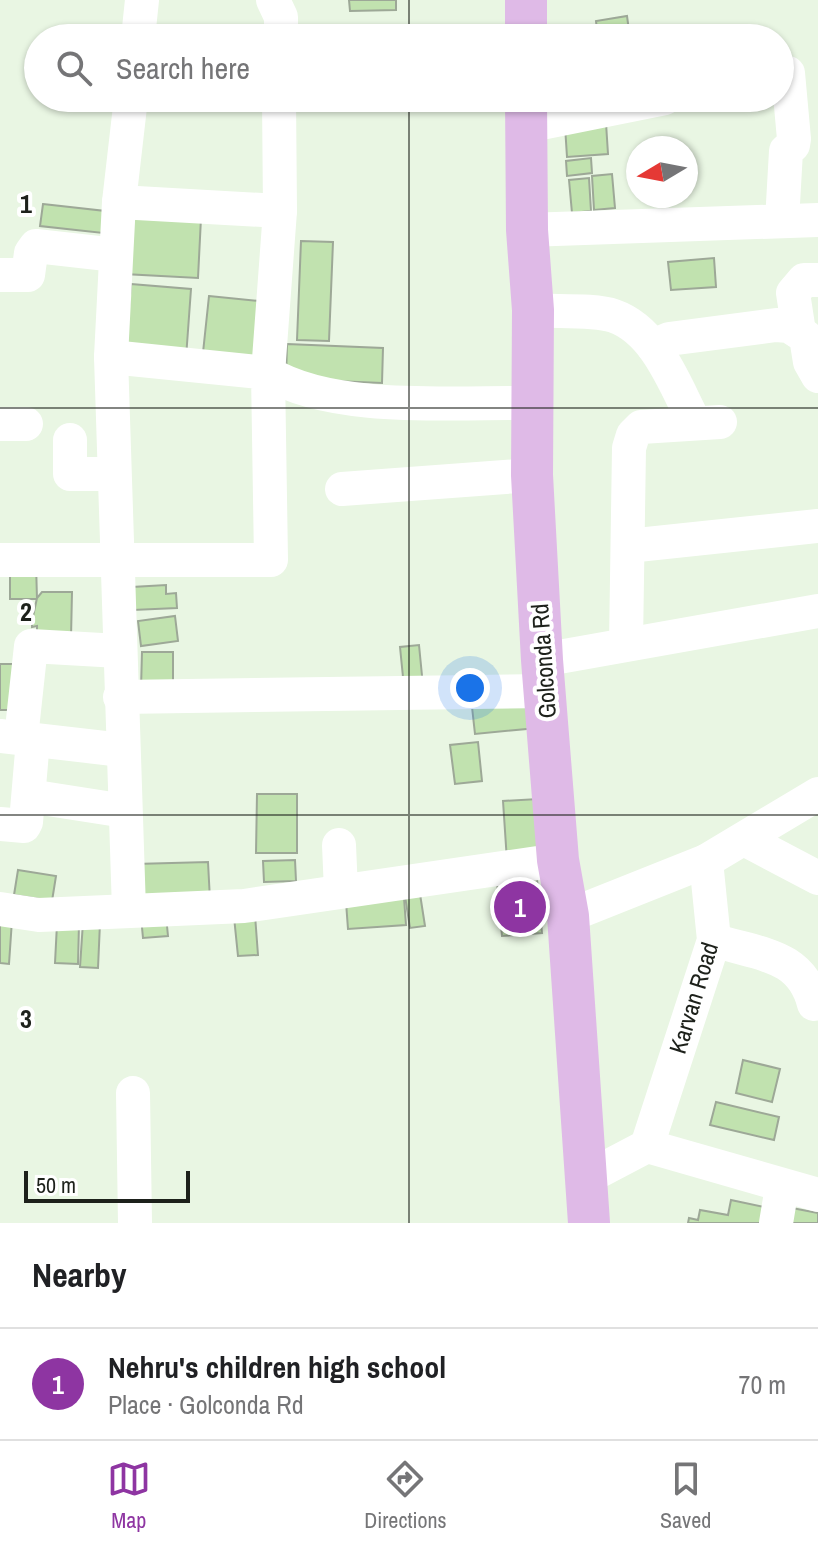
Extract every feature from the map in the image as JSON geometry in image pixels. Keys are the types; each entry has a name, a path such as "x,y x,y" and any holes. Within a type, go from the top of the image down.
{"main road":[{"path":"526,0 526,24"},
{"name":"Golconda Rd","path":"526,112 527,230 533,310 532,475 558,860 568,916 589,1223"}],"street":[{"path":"139,24 142,0"},
{"path":"273,0 281,24"},
{"path":"782,221 786,151 793,145 794,139 795,71"},
{"path":"129,112 119,202 111,357 129,910"},
{"path":"0,560 271,560 268,373 280,211 279,112"},
{"path":"119,202 280,211"},
{"path":"527,230 818,220"},
{"path":"0,275 28,275 31,253 36,246 116,255"},
{"path":"799,332 793,293 804,280 818,280"},
{"path":"533,310 613,315 653,346 707,422 641,427 633,435 629,448 626,644"},
{"path":"653,346 669,339 776,325 806,337 810,362 818,376"},
{"path":"111,357 268,373 292,388 334,399 533,403"},
{"path":"70,440 70,474 113,474"},
{"path":"342,489 532,475"},
{"path":"628,546 818,526"},
{"path":"120,697 544,676 626,644 818,611"},
{"path":"0,824 24,826 29,796 18,738 31,646 119,651"},
{"path":"18,738 122,750"},
{"path":"568,916 706,861 746,840 818,794"},
{"path":"29,796 125,811"},
{"path":"746,840 818,878"},
{"path":"339,845 341,891"},
{"path":"0,909 39,915 244,906 558,860"},
{"name":"Karvan Road","path":"647,1146 714,940 706,861"},
{"path":"714,940 772,957 799,970 814,1004"},
{"path":"133,1093 135,1223"},
{"path":"588,1177 647,1146 818,1195"},
{"path":"776,1223 782,1187"}],"building":[{"path":"349,0 396,0 396,10 350,11"},
{"path":"627,16 628,24 596,24 596,21"},
{"path":"606,123 608,154 567,157 565,126"},
{"path":"591,158 592,173 567,176 566,161"},
{"path":"612,174 615,208 594,210 592,176"},
{"path":"589,178 591,211 572,213 569,180"},
{"path":"43,204 114,212 112,234 40,226"},
{"path":"128,214 201,218 198,278 124,274"},
{"path":"301,241 333,242 329,341 297,340"},
{"path":"714,258 716,287 671,290 668,262"},
{"path":"131,284 191,289 186,358 125,353"},
{"path":"209,296 269,302 262,369 202,362"},
{"path":"287,344 383,348 382,383 286,379"},
{"path":"10,563 36,563 37,599 10,599"},
{"path":"166,585 166,594 176,593 177,608 133,610 132,587"},
{"path":"42,592 72,592 71,638 37,637 37,626 32,627 32,621 37,598"},
{"path":"175,616 178,641 141,646 138,621"},
{"path":"419,645 423,686 404,687 400,647"},
{"path":"142,652 173,652 173,690 141,689"},
{"path":"0,664 15,664 14,710 0,710"},
{"path":"534,701 537,728 475,734 472,707"},
{"path":"478,742 482,781 455,784 450,745"},
{"path":"257,794 297,794 297,853 256,853"},
{"path":"538,799 542,859 507,861 503,801"},
{"path":"295,860 296,881 264,882 263,861"},
{"path":"208,862 210,900 137,903 135,864"},
{"path":"18,870 56,876 52,901 14,895"},
{"path":"537,879 542,933 502,936 497,882"},
{"path":"420,894 425,926 410,928 405,896"},
{"path":"404,898 406,925 348,929 346,902"},
{"path":"255,915 258,955 238,956 234,917"},
{"path":"166,916 168,936 143,938 141,917"},
{"path":"0,920 12,920 9,964 0,963"},
{"path":"83,922 100,923 98,968 80,967"},
{"path":"57,924 79,924 78,964 55,963"},
{"path":"743,1060 780,1069 772,1102 736,1093"},
{"path":"716,1102 779,1117 774,1140 710,1125"},
{"path":"731,1200 774,1209 772,1223 688,1223 689,1218 698,1220 700,1210 728,1215"},
{"path":"792,1208 818,1213 818,1223 789,1223"}],"place":[{"name":"Nehru's children high school","path":"520,907"}]}
